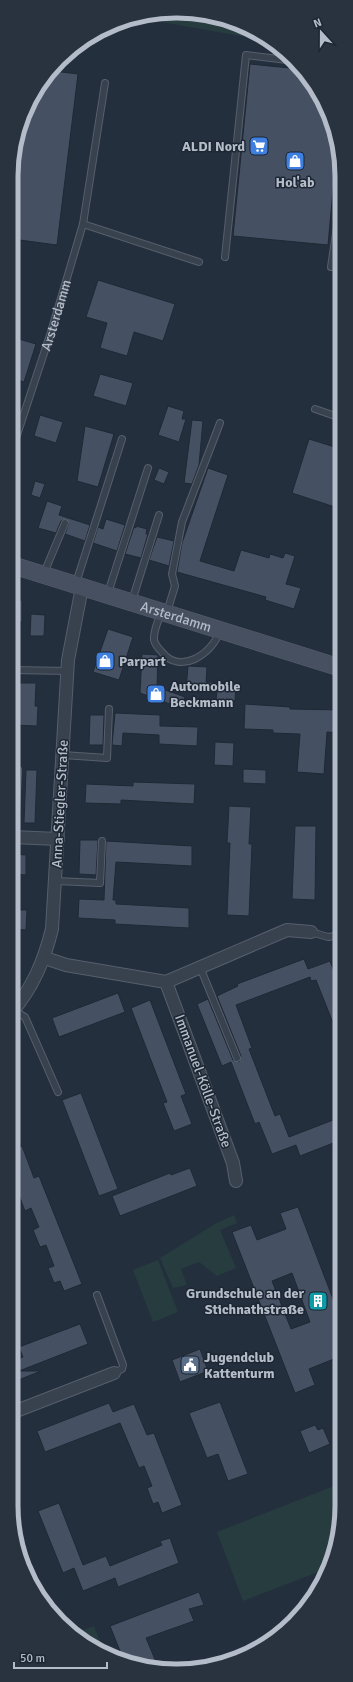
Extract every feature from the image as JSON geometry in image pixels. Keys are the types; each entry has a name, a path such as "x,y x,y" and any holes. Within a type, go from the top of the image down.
{"street":[{"name":"Arsterdamm","path":"18,567 335,666"},
{"name":"Anna-Stiegler-Straße","path":"18,1003 34,982 45,958 52,929 68,671 78,586"},
{"path":"18,837 58,839"},
{"path":"45,958 66,965 166,982 287,930 311,932"},
{"name":"Immanuel-Kölle-Straße","path":"166,982 233,1163 236,1181"},
{"path":"18,1410 114,1373"}],"lane":[{"path":"225,257 246,55 284,60"},
{"name":"Arsterdamm","path":"18,432 51,332 83,224 104,83"},
{"path":"83,224 199,262"},
{"path":"331,267 335,240"},
{"path":"315,409 335,416"},
{"path":"220,423 182,522 172,574 175,586 164,613 154,632 154,642 167,659 178,662 195,659 209,650 217,640 220,630"},
{"path":"78,586 122,439"},
{"path":"107,595 148,468"},
{"path":"132,603 159,515"},
{"path":"44,575 65,523"},
{"path":"18,670 68,671"},
{"path":"63,755 106,758 109,709"},
{"path":"56,881 100,883 102,841"},
{"path":"311,932 328,937 335,936"},
{"path":"200,967 237,1058"},
{"path":"18,1014 25,1017 58,1092"},
{"path":"97,1295 123,1365 120,1371 114,1373"}],"green space":[{"path":"166,18 197,19 227,26 256,39 150,20"},
{"path":"234,1215 237,1223 220,1230 236,1268 217,1276 199,1262 181,1269 187,1285 173,1288 160,1258 215,1224"},
{"path":"158,1260 178,1312 153,1322 133,1270"},
{"path":"334,1486 334,1526 330,1547 321,1571 243,1601 217,1532"},
{"path":"94,1626 102,1646 88,1637 80,1631"}],"building":[{"path":"250,64 293,68 314,97 330,135 335,168 328,245 233,236"},
{"path":"57,72 78,74 57,245 18,240 18,166 23,135 34,106"},
{"path":"98,280 175,304 163,341 134,332 127,356 100,348 107,323 86,317"},
{"path":"18,339 36,344 24,382 18,380"},
{"path":"100,374 133,383 126,406 93,396"},
{"path":"168,406 184,411 182,419 186,419 179,442 158,435"},
{"path":"40,415 63,422 56,443 34,436"},
{"path":"192,420 203,421 199,465 192,484 184,483"},
{"path":"85,426 114,434 98,487 77,481"},
{"path":"309,439 335,447 335,507 292,493"},
{"path":"159,468 169,472 164,484 154,480"},
{"path":"208,468 228,475 200,561 234,571 241,550 269,558 270,554 283,558 285,553 295,556 286,584 301,588 294,609 265,600 266,597 177,572 182,543"},
{"path":"35,481 45,484 40,498 31,495"},
{"path":"47,501 62,506 59,515 90,525 85,541 65,534 69,523 66,519 61,521 56,533 38,528"},
{"path":"106,519 125,525 117,551 93,543 98,527 103,529"},
{"path":"136,526 147,529 146,534 148,534 141,558 125,554 134,527 136,528"},
{"path":"157,537 174,541 169,566 149,560"},
{"path":"18,600 22,600 22,622 18,622"},
{"path":"31,614 45,615 44,636 30,636"},
{"path":"108,629 133,637 119,680 93,672"},
{"path":"142,654 158,655 157,687 185,697 181,708 140,693"},
{"path":"188,666 207,667 206,682 236,683 235,701 216,700 217,692 186,690"},
{"path":"18,683 36,683 35,706 38,706 37,726 18,725"},
{"path":"245,704 290,707 290,709 335,710 335,733 327,732 324,774 297,772 300,734 273,733 273,730 244,729"},
{"path":"115,713 160,715 160,726 198,727 197,746 159,744 159,735 123,733 122,746 112,745"},
{"path":"90,715 104,715 103,745 89,745"},
{"path":"215,742 234,743 233,766 214,765"},
{"path":"243,769 266,770 266,784 243,783"},
{"path":"26,770 37,770 35,823 24,823"},
{"path":"133,782 195,784 194,804 121,800 121,804 85,803 86,784 133,786"},
{"path":"229,806 251,807 249,844 252,844 249,916 227,915 230,843 227,843"},
{"path":"295,826 316,826 315,900 292,899"},
{"path":"80,840 98,840 96,875 79,874"},
{"path":"106,841 192,846 192,866 116,862 113,900 116,900 116,904 189,908 189,928 115,924 115,920 78,918 79,899 104,900"},
{"path":"18,854 26,855 26,875 18,874"},
{"path":"18,910 27,910 26,930 18,929"},
{"path":"304,959 308,969 330,961 335,974 335,1028 316,980 311,981 310,977 236,1005 252,1048 249,1049 275,1116 280,1114 289,1137 335,1119 335,1142 300,1156 296,1145 272,1154 259,1122 255,1124 231,1062 222,1066 197,1004 208,999 233,1060 239,1062 241,1056 217,996 238,986 237,984"},
{"path":"118,993 125,1012 59,1037 52,1018"},
{"path":"150,1000 186,1094 181,1096 192,1124 174,1131 163,1103 167,1102 131,1008"},
{"path":"81,1093 118,1189 99,1196 62,1100"},
{"path":"22,1146 34,1178 39,1176 82,1284 64,1291 60,1281 54,1283 48,1268 54,1266 46,1245 40,1247 33,1230 39,1227 31,1208 25,1211 18,1192 18,1147"},
{"path":"190,1168 197,1186 120,1216 112,1196 170,1173 171,1175"},
{"name":"Grundschule an der Stichnathstraße","path":"298,1207 335,1304 335,1358 309,1369 315,1385 295,1393 232,1232 251,1225 257,1240 286,1229 280,1213","holes":["292,1273 310,1322 291,1329 272,1281"]},
{"path":"80,1324 88,1344 19,1371 41,1371 18,1380 18,1359 23,1357 19,1347"},
{"name":"Jugendclub Kattenturm","path":"200,1349 208,1371 180,1382 172,1360"},
{"path":"220,1402 248,1474 228,1481 218,1454 207,1458 189,1413"},
{"path":"109,1403 113,1412 134,1404 147,1435 154,1433 182,1505 162,1513 158,1502 153,1504 147,1488 152,1486 144,1466 139,1468 120,1423 45,1452 37,1431"},
{"path":"315,1425 318,1430 323,1428 330,1444 309,1453 300,1431"},
{"path":"59,1503 83,1565 106,1556 110,1566 162,1545 160,1541 170,1538 179,1563 118,1587 115,1578 83,1591 74,1568 63,1573 38,1511"},
{"path":"199,1592 204,1605 189,1609 194,1621 146,1638 157,1663 135,1659 121,1654 110,1626"}],"place":[{"name":"ALDI Nord","path":"259,146"},
{"name":"Hol'ab","path":"295,161"},
{"name":"Parpart","path":"105,661"},
{"name":"Automobile Beckmann","path":"156,694"},
{"name":"Grundschule an der Stichnathstraße","path":"318,1301"},
{"name":"Jugendclub Kattenturm","path":"190,1365"}]}
